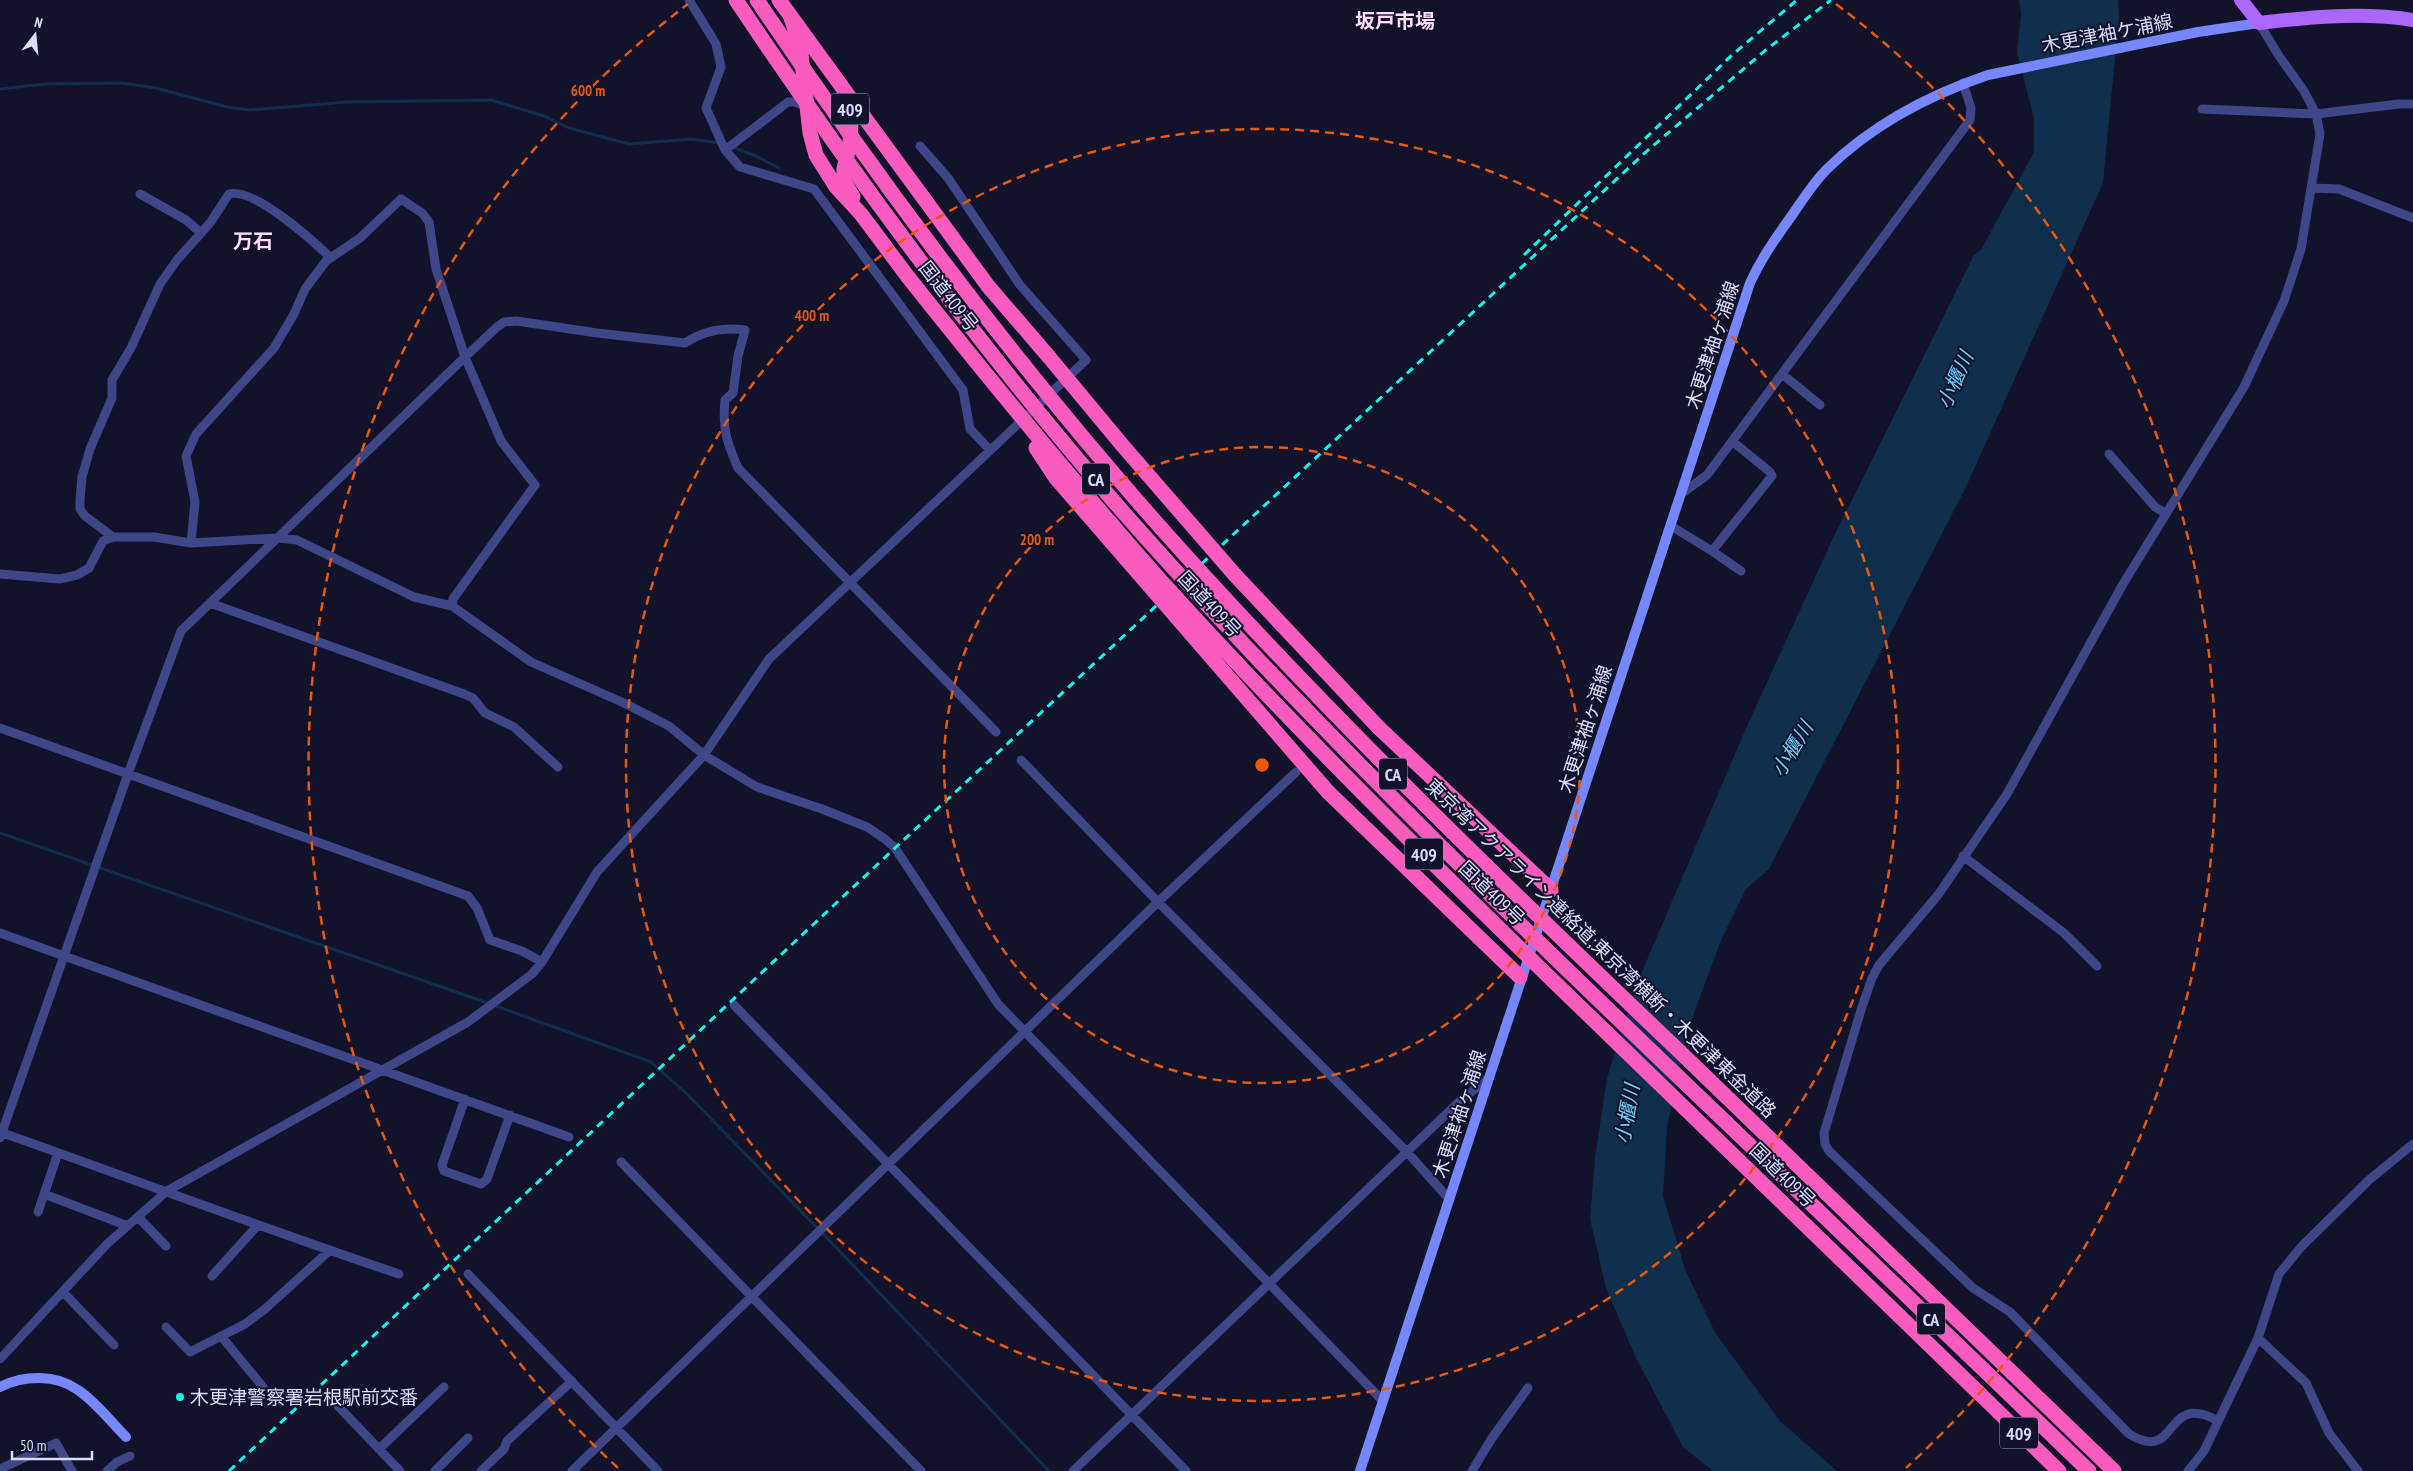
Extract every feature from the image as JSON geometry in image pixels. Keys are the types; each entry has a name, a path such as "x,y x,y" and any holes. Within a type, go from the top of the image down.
{"highway":[{"name":"東京湾アクアライン連絡道;東京湾横断・木更津東金道路","path":"736,0 804,102 931,276 1014,381 1174,569 1404,811 1501,907 2089,1471"},
{"name":"東京湾アクアライン連絡道;東京湾横断・木更津東金道路","path":"757,0 830,108 948,269 1028,370 1186,556 1416,797 2114,1471"},
{"name":"国道409号","path":"779,0 844,91 850,105 850,142 844,169 844,181 861,214"},
{"name":"国道409号","path":"791,18 800,45 810,133 816,154 836,187 861,214 908,277 1001,394 1163,582 1395,826 2059,1471"},
{"path":"844,91 988,286 1050,357 1129,454 1235,575 1379,728 1550,890"},
{"path":"1001,394 1055,476 1328,792 1520,977"}],"main road":[{"path":"2241,0 2259,23 2315,16 2357,16 2413,20"},
{"name":"木更津袖ケ浦線","path":"1963,84 2011,70 2198,32 2259,23"},
{"name":"木更津袖ヶ浦線","path":"1360,1471 1450,1200 1520,977 1750,283 1762,256 1807,194 1826,171 1845,153 1876,129 1923,102 1963,84"},
{"path":"0,1387 29,1378 47,1378 64,1383 78,1390 126,1437"}],"street":[{"path":"689,0 716,44 721,67 706,108 725,150 740,167 814,189 964,390 970,429 990,450"},
{"path":"2218,1421 2198,1412 2188,1413 2179,1418 2165,1437 2158,1441 2138,1439 2129,1434 2010,1312 1973,1288 1825,1144 1824,1132 1872,978 1879,965 1938,895 2007,794 2165,513 2244,387 2284,301 2301,249 2320,134 2316,114 2304,91 2279,56 2259,23"},
{"path":"1681,494 1707,475 1970,120 1971,108 1963,84"},
{"path":"725,150 788,102 795,102 807,107"},
{"path":"2202,109 2316,114 2413,104"},
{"path":"0,1359 62,1292 128,1226 167,1191 468,1022 532,974 542,962 597,872 704,755 769,660 1086,360 1020,285 948,178 920,146"},
{"path":"2312,188 2339,189 2413,218"},
{"path":"140,194 186,220 201,233"},
{"path":"113,537 85,516 80,509 84,467 90,449 110,407 114,374 131,348 160,284 176,260 201,233 229,194 242,194 279,215 331,258"},
{"path":"191,543 195,502 186,456 188,448 203,425 274,348 294,314 305,288 319,270 331,258 360,238 401,199 414,206 429,222 436,269 466,357 501,441 535,484 453,599 452,606"},
{"path":"399,1274 258,1226 167,1191 1,1134 175,642 181,631 497,327 504,322 517,321 684,343 695,336 718,330 730,328 745,330 738,356 733,393 724,400 724,434 738,468 996,732"},
{"path":"1782,374 1820,405"},
{"path":"1712,551 1772,476 1770,472 1732,441"},
{"path":"2109,454 2155,507 2165,513"},
{"path":"1671,526 1741,571"},
{"path":"0,574 60,579 78,575 89,568 104,541 113,537 154,537 191,543 278,538 297,540 414,597 452,606 531,662 616,699 669,726 704,755 757,787 822,809 867,828 885,839 895,848 998,1004 1383,1401"},
{"path":"210,603 473,698 485,713 514,727 558,767"},
{"path":"0,728 468,896 477,908 490,940 522,951 542,962"},
{"path":"1021,760 1158,902 1407,1152 1450,1200"},
{"path":"572,1471 1158,902 1296,772"},
{"path":"1964,856 2064,933 2097,966"},
{"path":"0,933 569,1137"},
{"path":"734,1005 1186,1471"},
{"path":"1073,1471 1461,1100 1489,1078"},
{"path":"464,1099 442,1165 444,1171 481,1184 487,1179 510,1116"},
{"path":"2188,1471 2204,1451 2258,1338 2279,1274 2302,1247 2369,1180 2413,1144"},
{"path":"38,1212 58,1153"},
{"path":"621,1162 921,1471"},
{"path":"44,1194 128,1226"},
{"path":"138,1217 166,1246"},
{"path":"212,1276 258,1226"},
{"path":"166,1327 190,1352 245,1324 265,1309 329,1250"},
{"path":"468,1274 658,1471"},
{"path":"62,1292 114,1345"},
{"path":"220,1336 263,1387"},
{"path":"2258,1338 2306,1383 2329,1433 2358,1471"},
{"path":"482,1471 504,1449 507,1442 572,1381"},
{"path":"379,1449 444,1387"},
{"path":"1472,1471 1492,1438 1528,1388"},
{"path":"338,1406 400,1471"},
{"path":"435,1471 468,1438"},
{"path":"0,1469 56,1443 72,1471"},
{"path":"107,1471 117,1462 130,1456"}],"water":[{"name":"小櫃川","path":"2019,0 2118,0 2119,16 2103,183 1965,489 1769,869 1746,889 1722,938 1690,1024 1667,1127 1663,1196 1686,1272 1716,1334 1780,1421 1837,1471 1713,1471 1683,1447 1636,1358 1606,1288 1590,1219 1595,1157 1607,1078 1638,981 1747,726 1834,536 1974,255 1981,250 2034,152 2034,118 2017,53 2021,14"}],"waterway":[{"path":"0,89 45,84 122,83 156,88 227,107 250,110 347,102 491,100 544,116 569,128 629,144 691,139 719,143"},
{"path":"732,147 756,156 779,168"},
{"path":"0,833 651,1062 687,1094 1049,1471"}],"railway":[{"path":"1524,255 1732,55 1797,0"},
{"path":"229,1471 895,848 1648,150 1767,49 1831,0"}],"place":[{"name":"木更津警察署岩根駅前交番","path":"180,1397"}],"district":[{"name":"坂戸市場","path":"1395,21"},
{"name":"万石","path":"253,241"}]}
